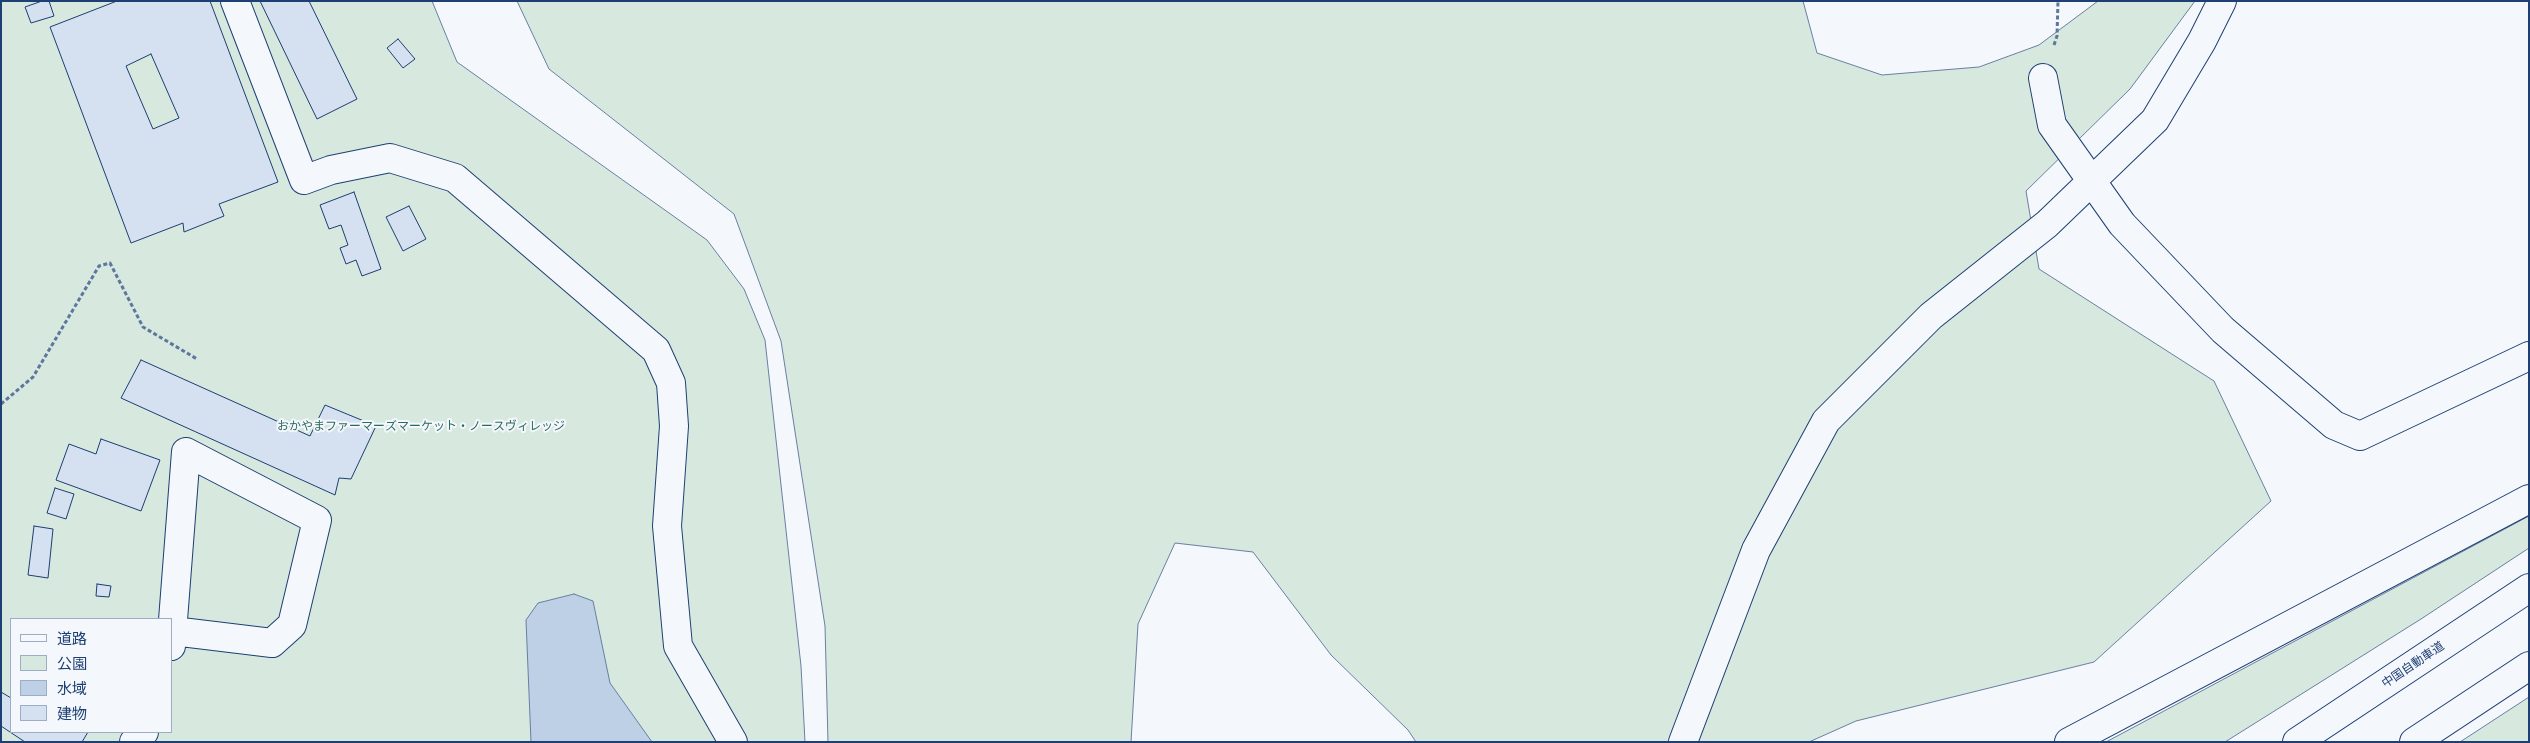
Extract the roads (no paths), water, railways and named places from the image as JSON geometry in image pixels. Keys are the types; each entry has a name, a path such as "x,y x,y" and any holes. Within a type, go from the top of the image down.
{"main road":[{"path":"235,1 304,180 331,170 390,158 455,178 656,350 671,383 674,426 667,526 678,646 734,742"},
{"path":"1682,742 1756,550 1826,421 1931,316 2047,224 2092,183 2155,120 2202,41 2222,1"},
{"path":"2043,78 2052,125 2122,224 2223,330 2334,425 2360,436 2529,356"},
{"path":"186,452 317,520 292,625 272,643 172,639 186,452"},
{"path":"2069,742 2529,499"},
{"name":"中国自動車道","path":"2297,742 2529,588"},
{"path":"2414,742 2529,666"},
{"path":"134,742 143,733"}],"water":[{"path":"574,594 593,601 610,683 652,742 531,742 526,620 538,603"}],"park label":[{"name":"おかやまファーマーズマーケット・ノースヴィレッジ","path":"421,426"}]}
